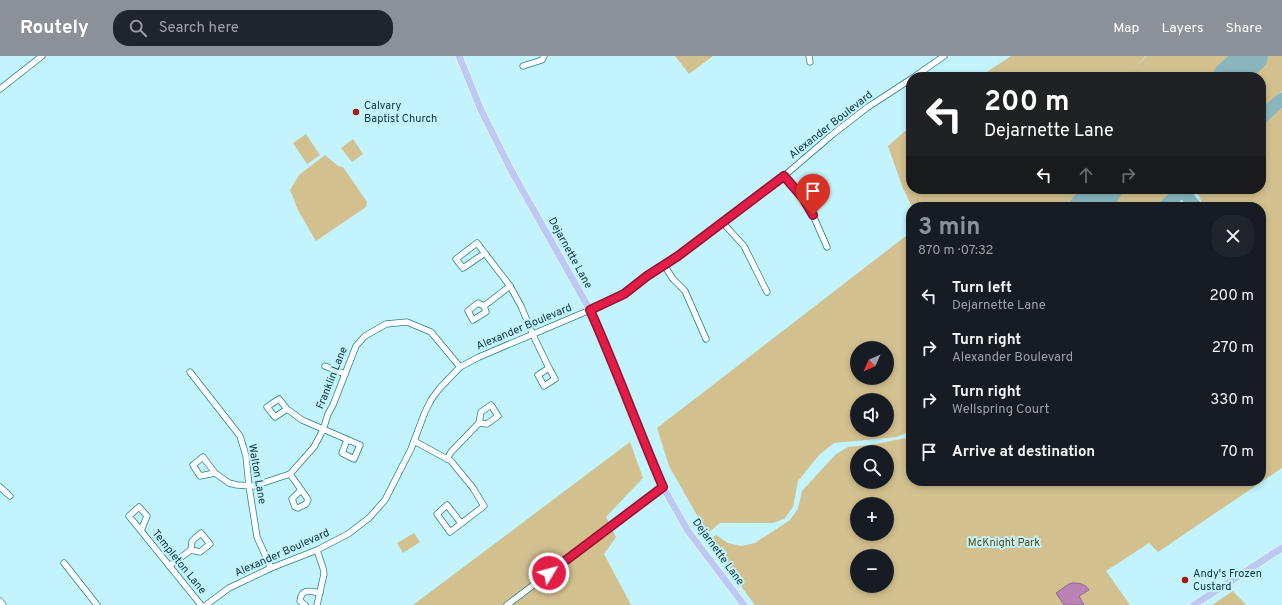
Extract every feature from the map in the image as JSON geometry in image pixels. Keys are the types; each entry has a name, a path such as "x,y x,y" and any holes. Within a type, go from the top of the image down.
{"main road":[{"name":"Dejarnette Lane","path":"459,56 481,110 511,170 590,310 663,487 688,531 744,605"},
{"path":"1194,605 1282,548"}],"street":[{"path":"0,89 42,56"},
{"path":"524,66 542,60 544,56"},
{"path":"809,56 810,62"},
{"path":"921,72 944,56"},
{"name":"Alexander Boulevard","path":"206,605 229,588 270,568 317,550 348,534 370,518 385,500 414,441 431,400 439,389 460,367 624,294 678,256 784,176 833,134 868,107 906,83"},
{"path":"784,176 809,206 827,247"},
{"path":"722,222 744,246 767,292"},
{"path":"485,253 463,268 456,259 477,242 510,286 522,306 533,335 549,368"},
{"path":"664,265 673,279 685,291 706,340"},
{"path":"484,306 510,286"},
{"name":"Franklin Lane","path":"251,486 290,474 314,447 323,430 356,346 365,336 386,324 408,322 431,332 460,367"},
{"path":"325,366 345,374"},
{"name":"Walton Lane","path":"190,372 240,436 246,456 257,537 270,568"},
{"path":"287,409 302,420 347,440"},
{"path":"447,459 451,452 478,423"},
{"path":"414,441 451,462 473,488 484,506 450,532 437,514 447,505 461,523"},
{"path":"215,473 229,483 251,486"},
{"path":"290,474 301,490"},
{"path":"0,487 10,496"},
{"path":"507,605 663,487"},
{"name":"Templeton Lane","path":"142,531 201,605"},
{"path":"169,566 191,550"},
{"path":"317,550 324,574 317,605"},
{"path":"64,563 97,605"},
{"path":"305,605 300,602 301,595 304,592 308,591 320,593"},
{"path":"213,599 218,605"},
{"path":"0,601 3,605"}],"green space":[{"path":"675,56 713,56 689,74"},
{"path":"1011,56 1146,56 1133,69 1147,56 1235,56 1217,72 987,72"},
{"path":"1267,56 1282,56 1282,91 1266,105 1266,72 1250,72"},
{"name":"McKnight Park","path":"1282,104 1282,468 1266,479 1266,274 1266,202 1202,202 1198,194 1266,194 1266,119"},
{"path":"906,130 906,194 1085,194 1076,202 910,202 902,186 888,146"},
{"path":"306,134 320,155 307,164 293,143"},
{"path":"353,139 363,154 352,162 341,148"},
{"path":"325,155 338,166 343,167 367,202 366,207 316,241 298,210 290,190 299,175"},
{"path":"1117,194 1172,194 1164,202 1109,202"},
{"path":"906,236 906,433 897,437 834,443 819,455 798,481 793,507 784,519 773,523 720,523 708,533 669,466 657,428"},
{"name":"McKnight Park","path":"906,438 906,486 1255,486 1158,552 1149,543 1106,571 1130,605 755,605 707,541 716,535 728,543 741,546 755,543 790,520 798,509 802,491 836,454 850,447 850,489 894,489 894,445 870,445"},
{"path":"630,442 643,478 606,517 616,537 604,554 631,605 413,605"},
{"path":"414,533 420,542 403,553 397,543"},
{"path":"1233,591 1246,605 1212,605"}],"shaded area":[{"path":"1073,583 1082,584 1089,590 1079,596 1084,605 1064,605 1056,593"}],"taxiway":[{"path":"1266,113 1282,99"},
{"path":"1170,202 1178,194"},
{"path":"1187,194 1192,202"}],"runway":[{"path":"1234,72 1252,56"},
{"path":"1092,202 1100,194"}],"place":[{"name":"Calvary Baptist Church","path":"356,112"},
{"name":"Andy's Frozen Custard","path":"1185,580"}],"route":[{"path":"549,573 663,487 590,310 624,294 647,276 678,256 784,176 809,206 813,215"}]}
